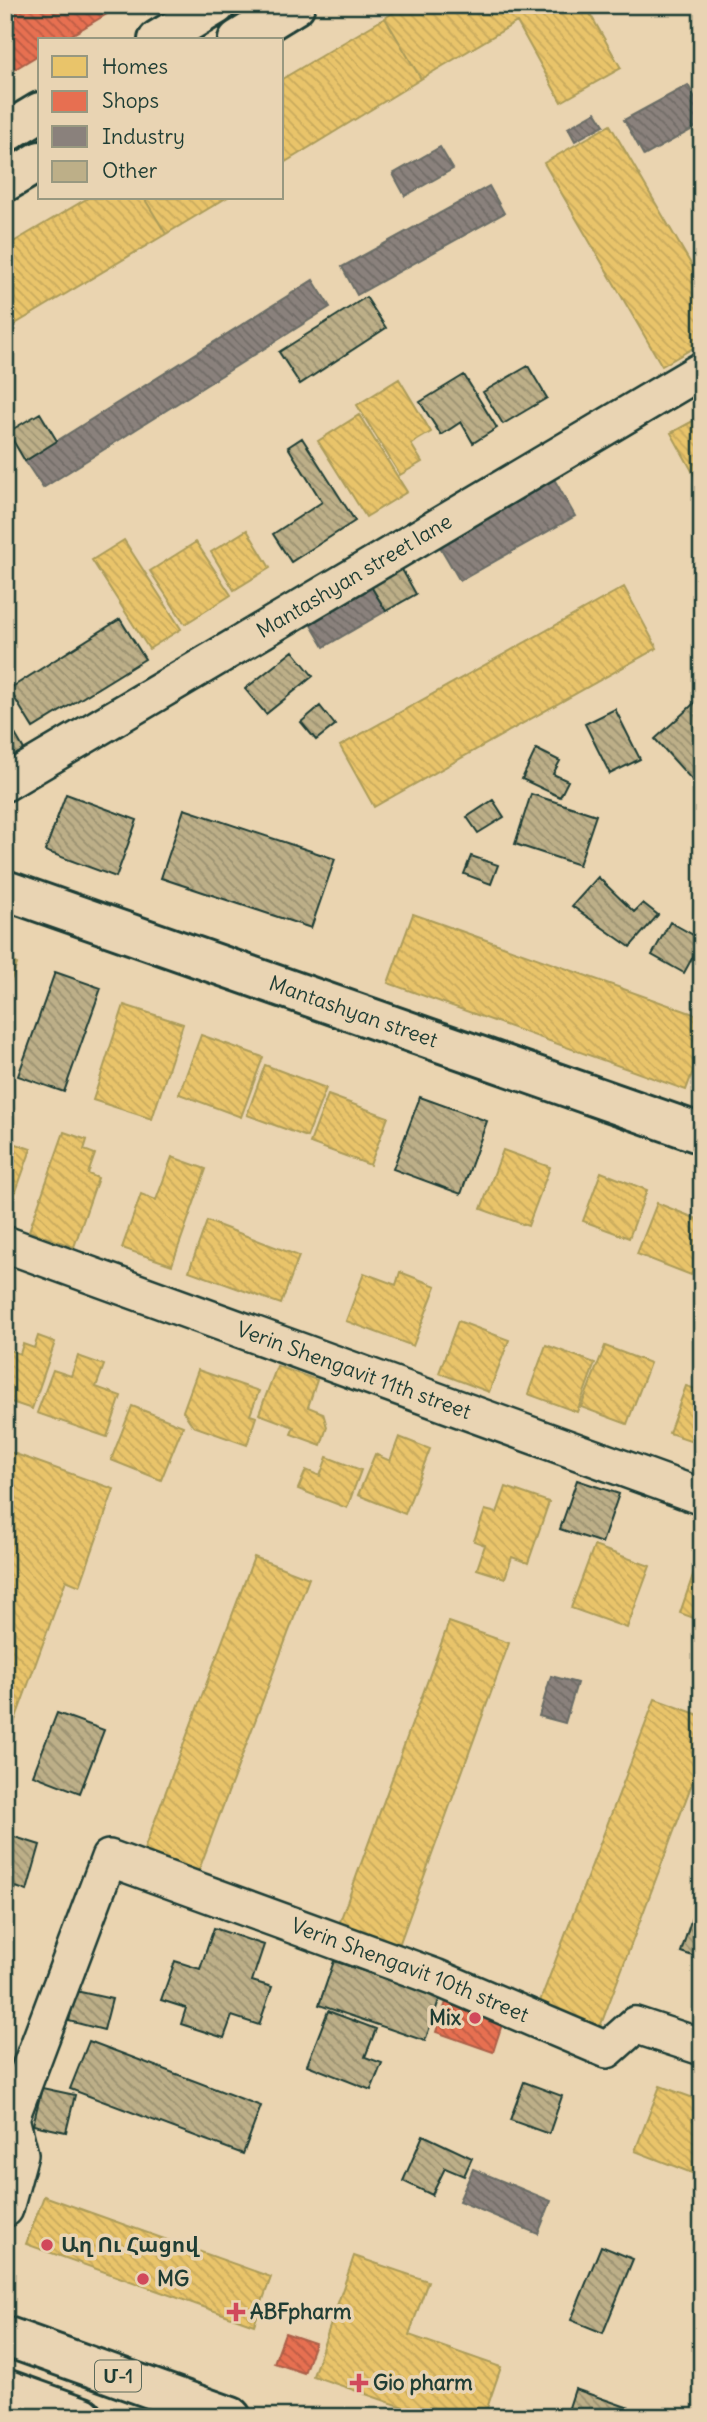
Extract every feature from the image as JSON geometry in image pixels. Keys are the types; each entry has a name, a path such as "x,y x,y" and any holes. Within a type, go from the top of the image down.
{"street":[{"path":"161,38 216,5"},
{"path":"241,38 295,5"},
{"path":"5,133 38,113"},
{"path":"5,182 38,162"},
{"name":"Mantashyan street lane","path":"5,783 702,370"},
{"name":"Mantashyan street","path":"5,890 702,1134"},
{"name":"Verin Shengavit 11th street","path":"5,1244 702,1497"},
{"name":"Verin Shengavit 10th street","path":"5,2208 20,2154 10,2118 109,1858 436,1977 607,2049 635,2025 702,2047"},
{"name":"Մ-1","path":"5,2336 231,2417"},
{"name":"Մ-1","path":"5,2389 83,2417"}],"building: Homes":[{"path":"405,5 585,5 621,68 561,102 517,22 421,79 385,18"},
{"path":"385,18 421,79 284,163 284,78"},
{"path":"610,125 702,283 702,343 662,366 544,163"},
{"path":"85,200 145,200 166,234 5,330 5,247"},
{"path":"145,200 223,200 166,234"},
{"path":"399,379 431,432 411,444 422,462 400,475 357,405"},
{"path":"359,415 407,492 366,517 318,441"},
{"path":"702,416 702,489 671,433"},
{"path":"247,530 270,568 234,590 211,552"},
{"path":"124,540 181,629 149,649 92,560"},
{"path":"196,542 231,595 185,624 150,571"},
{"path":"624,587 657,648 374,807 340,746"},
{"path":"413,914 702,1017 702,1046 686,1090 388,983"},
{"path":"5,960 17,964 5,997"},
{"path":"124,1005 183,1024 152,1119 93,1100"},
{"path":"201,1035 263,1057 241,1117 179,1094"},
{"path":"265,1065 326,1088 307,1137 247,1115"},
{"path":"328,1095 388,1117 370,1165 310,1143"},
{"path":"64,1132 87,1140 84,1150 95,1154 88,1174 98,1178 74,1247 29,1231"},
{"path":"5,1140 31,1149 10,1208 5,1206"},
{"path":"503,1150 550,1167 528,1226 481,1209"},
{"path":"172,1157 206,1169 172,1265 122,1248 141,1194 156,1200"},
{"path":"601,1172 647,1190 629,1238 583,1221"},
{"path":"657,1203 702,1221 702,1249 691,1275 637,1254"},
{"path":"207,1221 299,1256 281,1304 189,1271"},
{"path":"400,1272 436,1286 413,1346 346,1321 364,1273 396,1285"},
{"path":"458,1321 509,1340 489,1392 439,1373"},
{"path":"38,1336 55,1342 32,1409 5,1400 5,1361 9,1350 20,1354 23,1344 34,1348"},
{"path":"546,1345 595,1363 577,1412 528,1394"},
{"path":"605,1346 650,1363 627,1424 581,1407"},
{"path":"78,1356 104,1365 96,1387 121,1396 107,1437 37,1413 53,1370 71,1376"},
{"path":"277,1366 317,1380 308,1407 323,1413 327,1427 321,1445 291,1434 294,1427 259,1414"},
{"path":"198,1370 259,1391 250,1415 256,1417 247,1445 193,1426 183,1411"},
{"path":"686,1386 702,1391 702,1444 669,1433"},
{"path":"132,1406 183,1426 161,1480 111,1460"},
{"path":"399,1437 430,1449 405,1514 358,1495 375,1454 390,1461"},
{"path":"7,1451 114,1489 80,1586 66,1580 5,1748"},
{"path":"327,1457 361,1470 347,1508 298,1489 306,1470 320,1476"},
{"path":"506,1487 549,1502 528,1563 512,1557 505,1578 477,1569 485,1545 474,1541 485,1510 497,1513"},
{"path":"594,1546 650,1566 627,1628 571,1608"},
{"path":"702,1549 702,1621 680,1613"},
{"path":"254,1557 309,1578 197,1875 142,1855"},
{"path":"449,1622 509,1643 398,1948 338,1927"},
{"path":"655,1699 702,1716 702,1757 600,2027 539,2004"},
{"path":"660,2086 702,2101 702,2164 697,2175 635,2151"},
{"path":"44,2196 271,2277 254,2325 26,2244"},
{"path":"354,2256 428,2281 409,2335 501,2367 484,2417 432,2417 313,2376"}],"building: Shops":[{"path":"5,5 108,5 112,11 66,38 38,38 38,55 5,75"},
{"path":"448,1996 505,2015 493,2052 436,2032"},
{"path":"285,2333 315,2343 304,2373 274,2363"}],"building: Industry":[{"path":"688,85 702,110 702,124 644,156 624,120"},
{"path":"596,112 604,125 575,141 568,128"},
{"path":"440,147 453,169 405,196 393,174"},
{"path":"489,186 504,213 357,295 342,267"},
{"path":"313,280 330,307 43,488 25,461"},
{"path":"554,479 575,516 460,581 439,545"},
{"path":"369,583 386,611 324,647 308,620"},
{"path":"551,1676 577,1683 565,1723 539,1716"},
{"path":"473,2169 551,2201 538,2234 459,2201"}],"building: Other":[{"path":"366,297 386,328 300,384 279,352"},
{"path":"528,366 547,398 503,424 483,392"},
{"path":"464,375 497,428 473,443 461,422 441,435 420,402"},
{"path":"40,413 57,441 25,461 8,432"},
{"path":"302,438 355,521 291,562 273,534 322,502 288,447"},
{"path":"400,566 416,594 386,611 369,583"},
{"path":"120,619 145,659 33,728 9,689"},
{"path":"293,651 313,676 266,714 245,689"},
{"path":"702,696 702,791 655,739"},
{"path":"320,706 335,725 316,740 301,722"},
{"path":"615,709 640,759 610,774 585,724"},
{"path":"5,717 26,753 5,765"},
{"path":"536,749 560,761 553,774 568,781 560,797 522,779"},
{"path":"66,794 137,820 116,877 45,851"},
{"path":"531,794 596,815 579,865 515,844"},
{"path":"493,800 504,817 478,833 467,817"},
{"path":"184,809 335,859 311,928 161,878"},
{"path":"471,856 498,865 491,884 464,874"},
{"path":"598,877 634,912 643,903 658,915 630,947 572,906"},
{"path":"670,922 702,940 684,973 652,955"},
{"path":"55,972 101,988 64,1092 18,1076"},
{"path":"420,1097 487,1121 461,1194 393,1169"},
{"path":"577,1480 619,1494 602,1543 560,1529"},
{"path":"57,1713 104,1730 80,1793 33,1775"},
{"path":"5,1834 40,1845 27,1891 16,1887 5,1920"},
{"path":"694,1911 702,1914 702,1959 681,1952"},
{"path":"214,1928 264,1945 252,1981 272,1987 259,2025 232,2016 224,2038 181,2024 186,2008 161,2000 175,1961 200,1969"},
{"path":"334,1961 440,1997 425,2041 319,2005"},
{"path":"76,1991 112,1999 104,2030 69,2021"},
{"path":"328,2011 376,2029 365,2057 382,2063 371,2090 307,2065"},
{"path":"89,2041 261,2106 243,2154 70,2089"},
{"path":"524,2082 562,2096 549,2134 510,2120"},
{"path":"42,2088 75,2095 66,2132 33,2125"},
{"path":"423,2135 472,2158 464,2176 445,2168 432,2195 403,2181"},
{"path":"601,2246 633,2259 603,2333 571,2320"},
{"path":"575,2389 655,2417 566,2417"}],"place":[{"name":"Mix","path":"475,2018"},
{"name":"Աղ Ու Հացով","path":"47,2245"},
{"name":"MG","path":"143,2279"},
{"name":"ABFpharm","path":"236,2312"},
{"name":"Gio pharm","path":"359,2383"}]}
